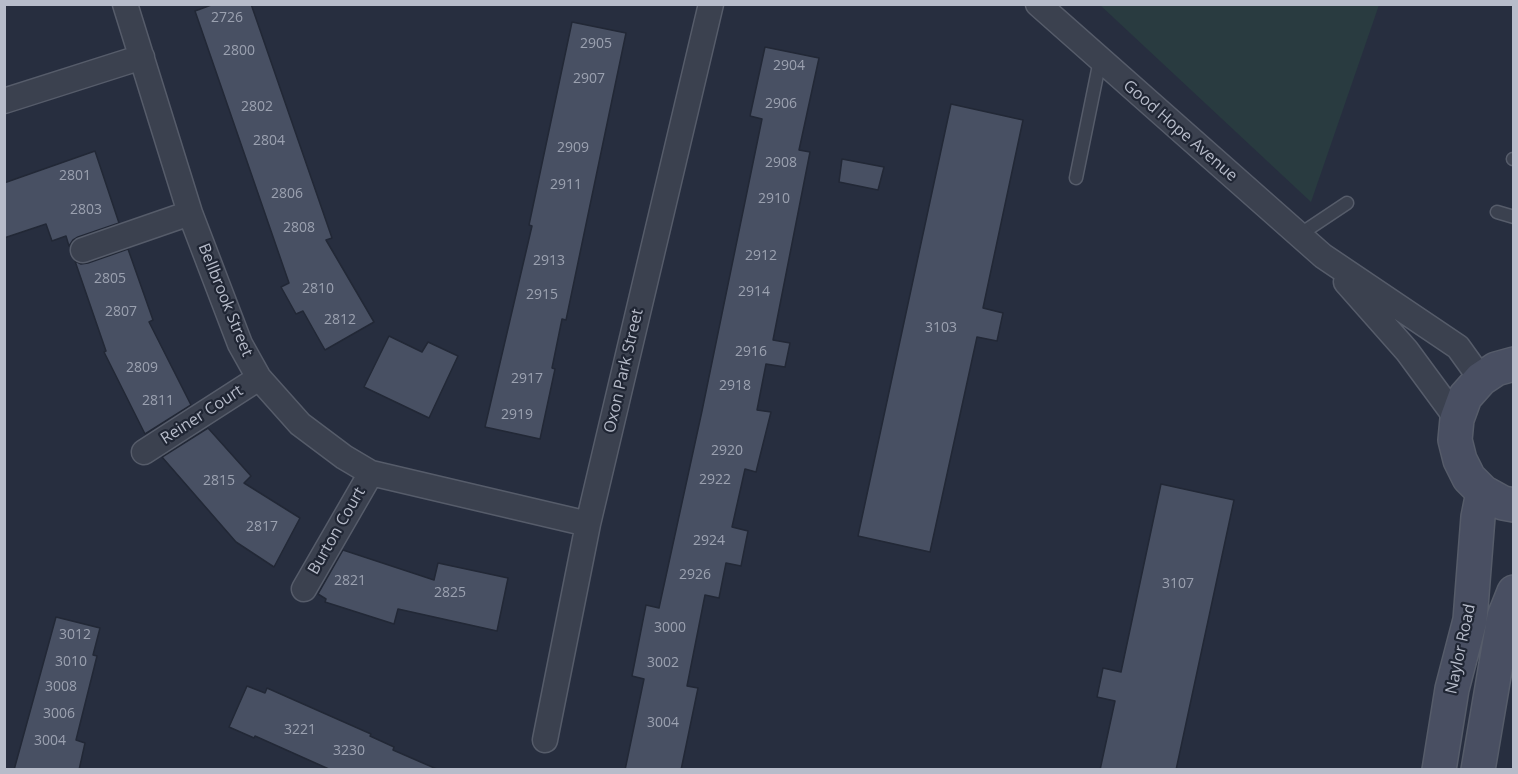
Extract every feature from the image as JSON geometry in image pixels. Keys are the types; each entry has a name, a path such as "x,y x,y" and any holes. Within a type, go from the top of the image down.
{"main road":[{"path":"1501,366 1465,397 1457,419 1455,440 1460,459 1469,478 1483,492 1503,503 1514,505"},
{"name":"Naylor Road","path":"1439,770 1452,688 1470,620 1478,517 1483,492"},
{"path":"1478,770 1504,617 1514,592"}],"street":[{"name":"Bellbrook Street","path":"125,4 190,213 240,344 259,378 300,424 344,457 371,473 588,524"},
{"name":"Oxon Park Street","path":"545,740 588,524 711,4"},
{"name":"Good Hope Avenue","path":"1038,4 1323,256 1458,347 1501,366"},
{"path":"4,101 142,57"},
{"path":"83,250 190,213"},
{"name":"Good Hope Avenue","path":"1323,256 1407,351 1457,419"},
{"name":"Reiner Court","path":"144,452 259,378"},
{"name":"Burton Court","path":"304,589 371,473"}],"lane":[{"path":"1076,178 1100,60"},
{"path":"1299,235 1347,203"},
{"path":"1497,212 1514,217"}],"shaded area":[{"path":"1100,5 1379,5 1311,202"}],"building":[{"path":"214,4 251,4 332,238 326,240 374,322 325,350 303,311 296,314 281,287 289,283 195,11"},
{"path":"572,22 626,33 566,320 562,319 552,368 555,369 540,439 485,427 532,226 529,225"},
{"path":"765,47 819,58 799,150 810,152 773,340 790,343 785,367 766,364 757,410 771,412 756,472 745,469 732,527 748,531 741,566 726,563 719,598 705,595 687,686 698,688 681,770 625,770 644,679 632,676 646,605 659,608 702,411 762,119 750,116"},
{"path":"951,104 1023,120 983,308 1003,313 997,341 977,337 930,552 858,536"},
{"path":"95,151 119,223 78,237 69,246 66,236 52,241 46,224 4,238 4,183"},
{"path":"842,159 884,167 878,190 839,182"},
{"path":"128,249 153,320 149,322 191,405 145,434 104,352 106,351 75,261 81,264 88,263"},
{"path":"389,336 422,352 428,342 458,356 429,418 364,387"},
{"path":"208,428 251,476 244,483 300,518 274,567 236,542 162,457"},
{"path":"1161,484 1234,500 1176,770 1100,770 1115,701 1097,697 1103,668 1121,672"},
{"path":"343,550 434,580 438,563 508,578 497,631 398,609 394,624 325,602 326,599 318,594"},
{"path":"56,617 100,628 93,655 97,656 76,740 85,743 79,770 14,770"},
{"path":"247,686 265,693 267,688 371,734 370,736 394,747 393,750 439,770 331,770 255,736 254,738 229,727"}]}
